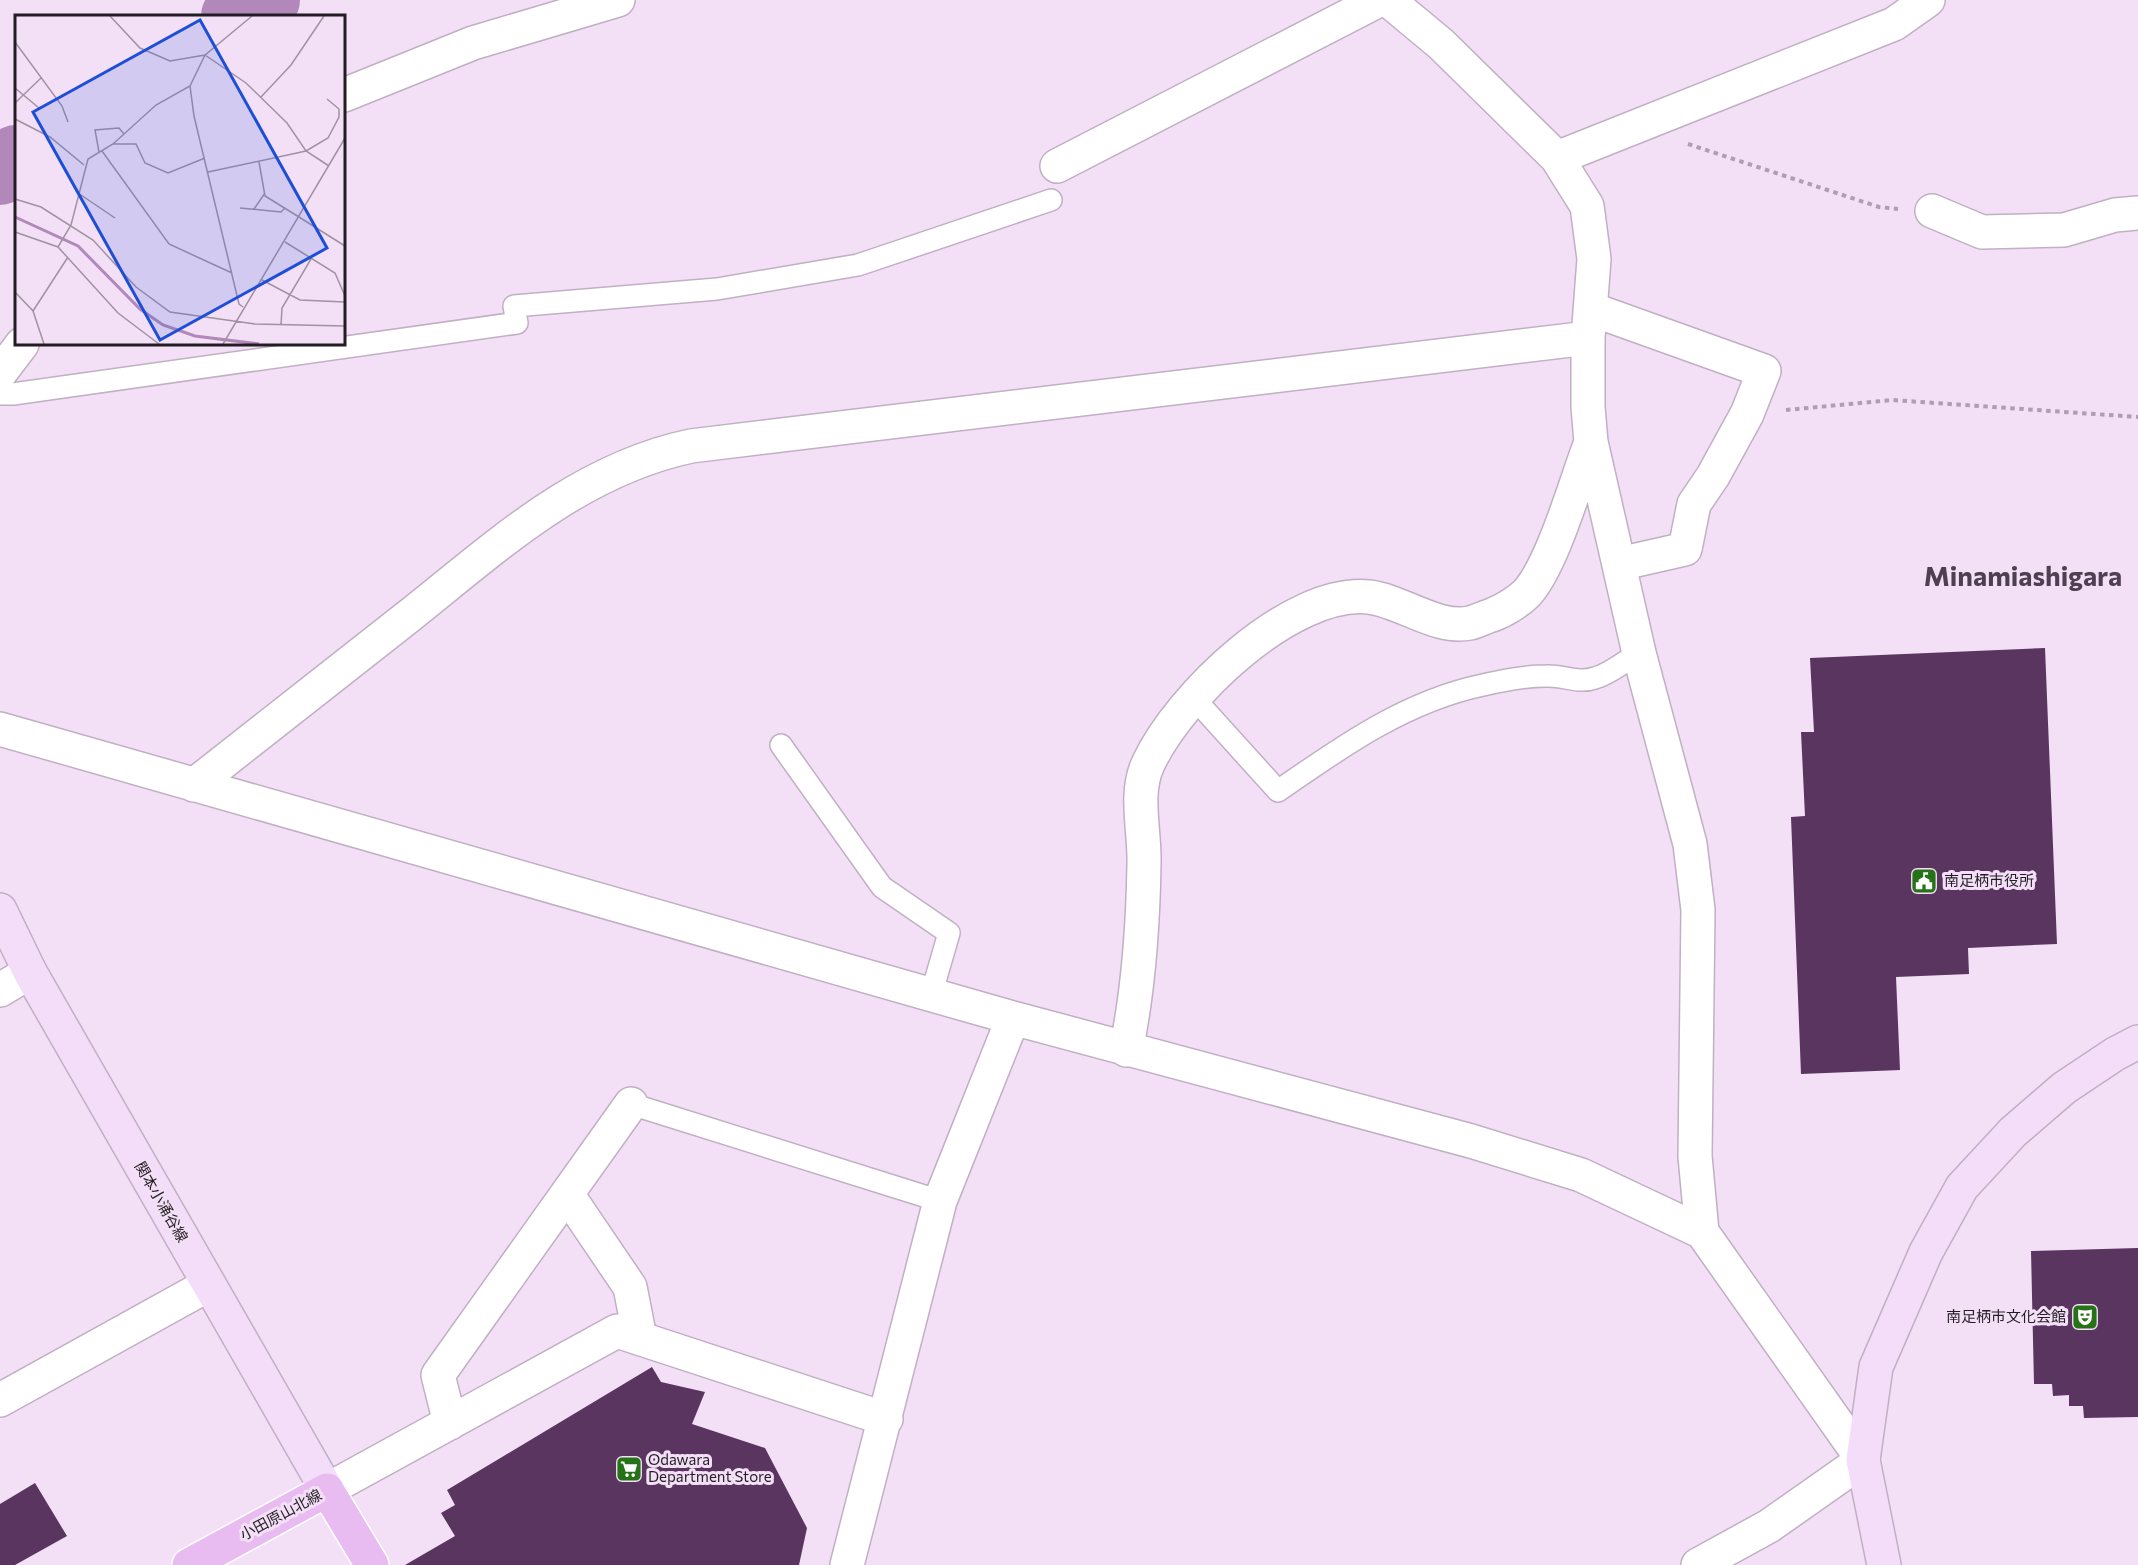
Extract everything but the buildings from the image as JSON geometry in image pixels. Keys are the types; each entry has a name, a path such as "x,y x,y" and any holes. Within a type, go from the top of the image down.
{"main road":[{"name":"関本小涌谷線","path":"0,910 30,972 327,1490"},
{"path":"1884,1565 1863,1460 1876,1367 1926,1252 1962,1187 2013,1132 2064,1088 2115,1054 2138,1042"},
{"name":"小田原山北線","path":"189,1565 327,1490 372,1565"}],"street":[{"path":"345,95 473,43 618,0"},
{"path":"1057,166 1379,0"},
{"path":"1388,0 1441,44 1557,158 1587,206 1594,259 1587,407 1591,442 1639,653 1685,824 1698,910 1695,1156 1702,1232"},
{"path":"1557,158 1894,24 1929,0"},
{"path":"1932,212 1982,232 2064,230 2115,215 2138,213"},
{"path":"194,785 551,506 602,475 654,453 703,444 1590,324 1764,371 1747,414 1713,476 1694,504 1685,549 1619,564"},
{"path":"0,373 21,345"},
{"path":"1126,1050 1134,1014 1142,942 1144,850 1140,806 1147,765 1169,727 1193,697 1230,661 1262,636 1330,600 1368,597 1438,620 1469,623 1501,611 1527,594 1549,556 1591,442"},
{"path":"0,729 1126,1050 1493,1148 1581,1175 1702,1232 1863,1460 1769,1526 1698,1565"},
{"path":"0,990 30,972"},
{"path":"847,1565 940,1201 1013,1018"},
{"path":"450,1423 438,1375 631,1104"},
{"path":"567,1194 630,1287 640,1338"},
{"path":"0,1400 208,1285"},
{"path":"327,1490 617,1331 886,1419"}],"lane":[{"path":"0,394 517,323 514,306 717,289 858,265 1051,200"},
{"path":"1193,697 1278,791 1359,735 1445,697 1481,685 1523,678 1549,676 1576,682 1597,678 1639,653"},
{"path":"781,745 882,887 949,933 931,995"},
{"path":"631,1104 940,1201"}],"path":[{"path":"1637,126 1879,207 1932,212"},
{"path":"1747,414 1892,400 2138,417"}],"waterway":[{"path":"235,15 268,0"},
{"path":"0,173 15,158"}],"place":[{"name":"南足柄市役所","path":"1924,881"},
{"name":"南足柄市文化会館","path":"2085,1317"},
{"name":"Odawara Department Store","path":"629,1469"}],"district":[{"name":"Minamiashigara","path":"2023,577"}]}
